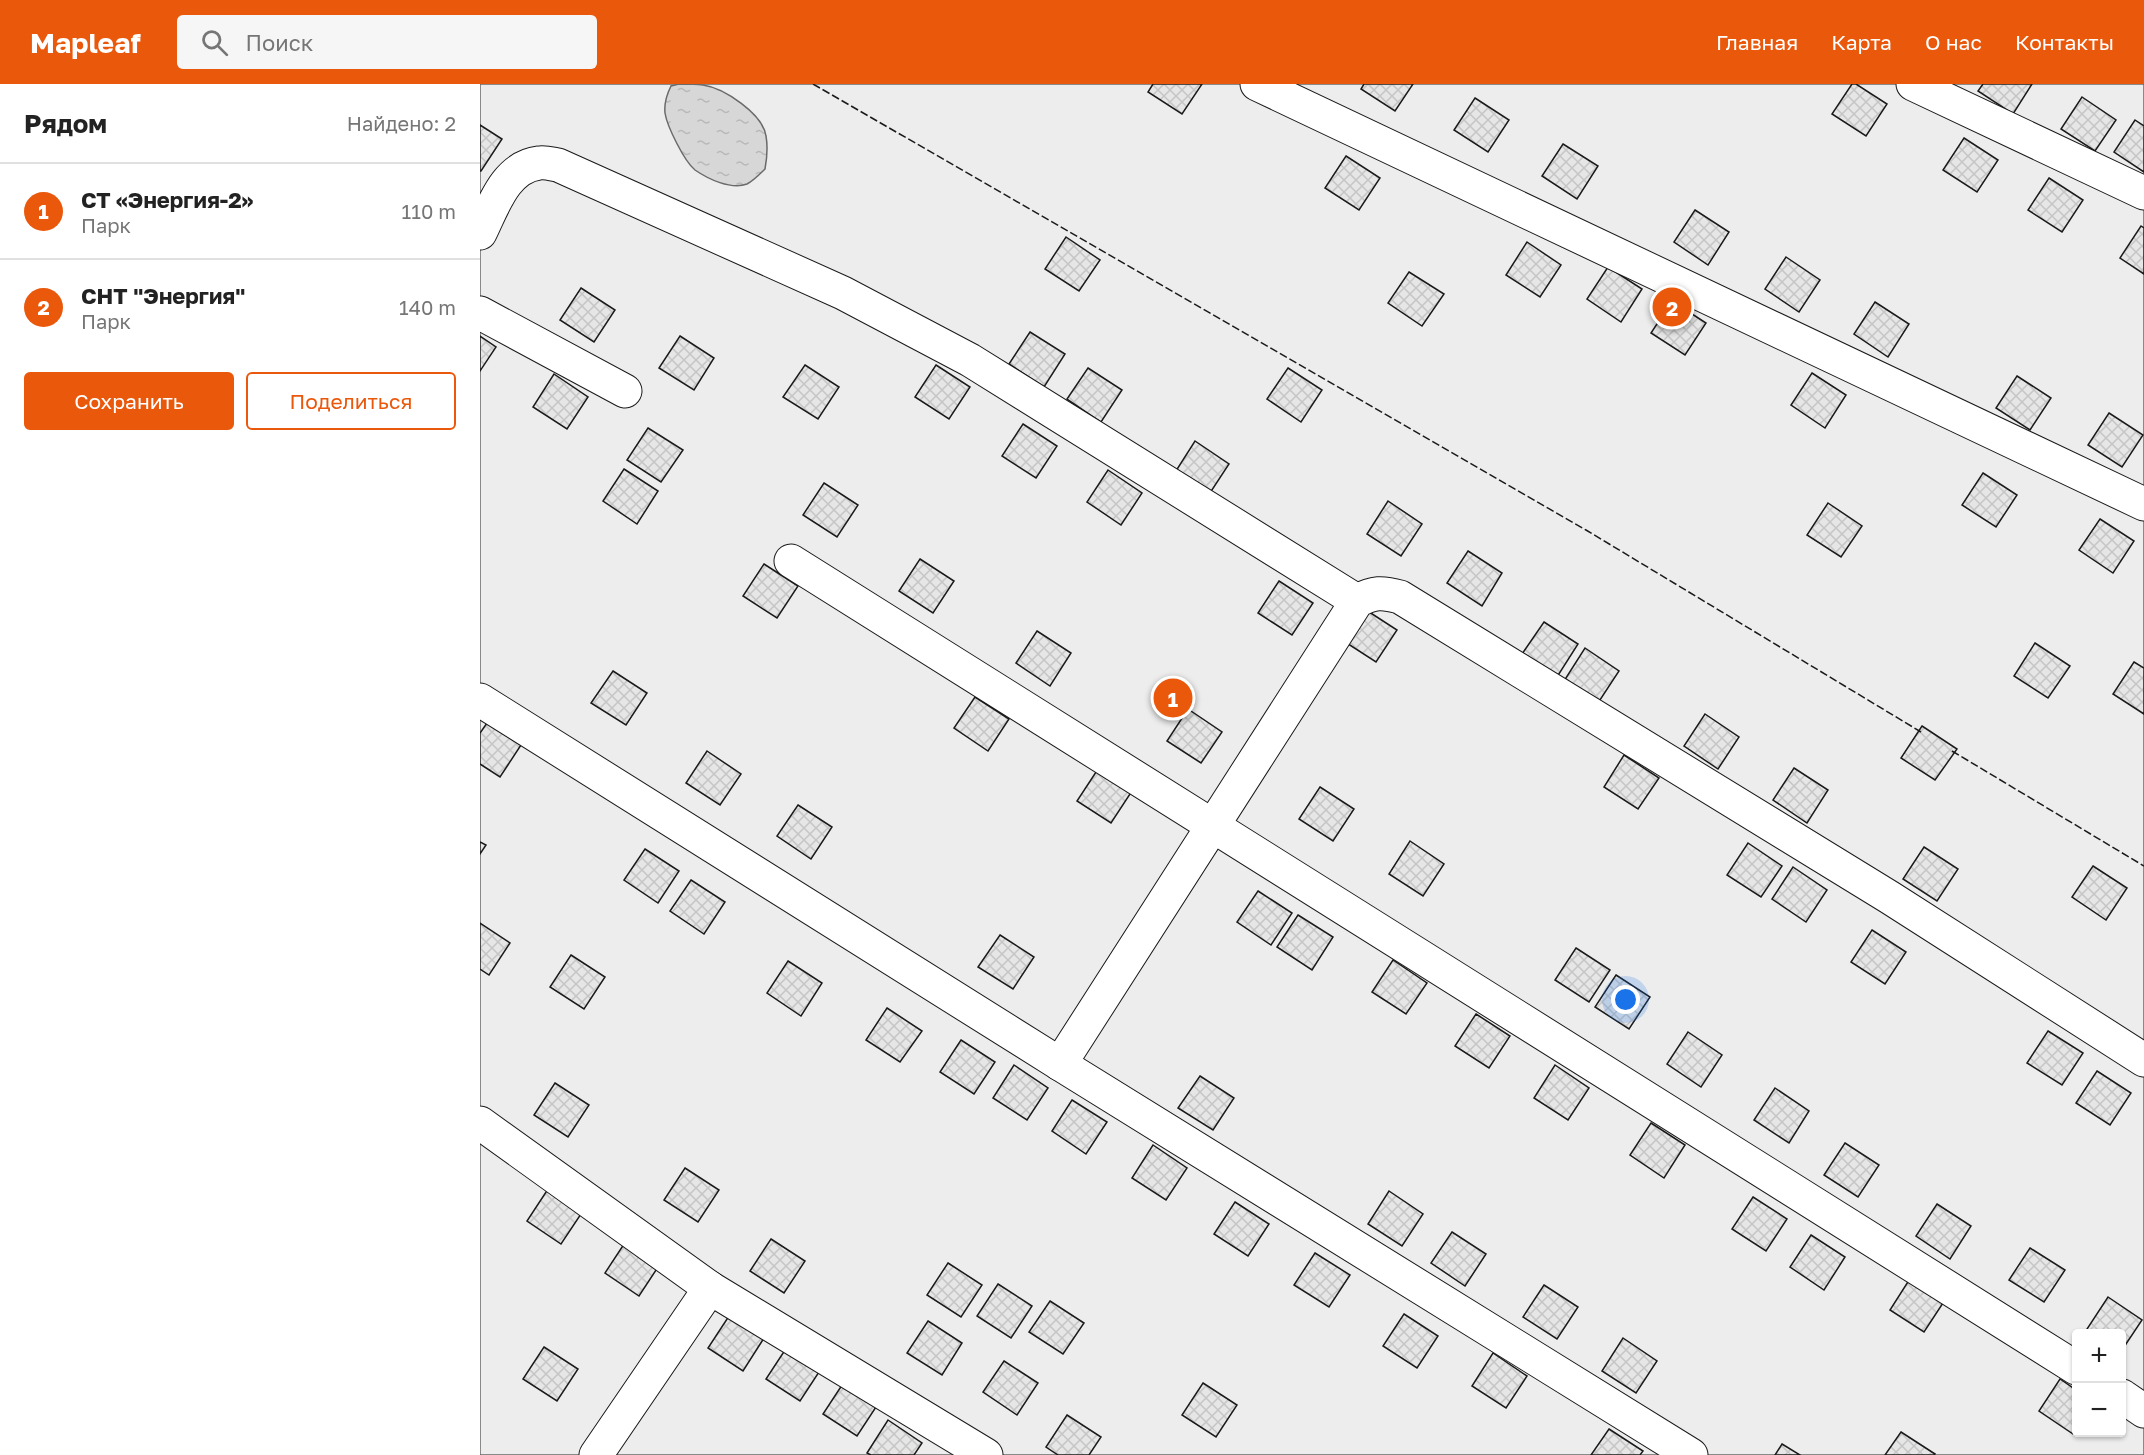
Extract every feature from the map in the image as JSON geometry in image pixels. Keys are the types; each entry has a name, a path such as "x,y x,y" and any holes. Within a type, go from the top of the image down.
{"lane":[{"path":"1257,84 2144,504"},
{"path":"1913,84 2144,192"},
{"path":"480,233 508,180 522,169 539,162 558,165 843,293 970,360 1358,601"},
{"path":"480,313 625,391"},
{"path":"791,561 2072,1365"},
{"path":"1060,1064 1358,601 1370,594 1386,593 1401,597 1889,897 2144,1060"},
{"path":"480,700 1690,1455"},
{"path":"480,1123 710,1288 986,1455"},
{"path":"596,1455 710,1288"},
{"path":"2126,1399 2144,1410"}],"shaded area":[{"path":"480,84 2144,84 2144,1455 480,1455"}],"water":[{"path":"679,84 712,87 741,103 758,119 766,136 767,157 765,169 752,181 741,185 727,185 706,177 691,166 677,143 665,113 666,99 671,86"}],"building":[{"path":"1153,84 1202,84 1182,114 1148,92"},
{"path":"1364,84 1413,84 1395,111 1361,89"},
{"path":"1852,84 1856,84 1887,104 1866,136 1832,114"},
{"path":"1983,84 2032,84 2013,114 1978,91"},
{"path":"2082,97 2116,120 2095,151 2061,129"},
{"path":"1475,98 1509,120 1488,152 1454,130"},
{"path":"2135,120 2144,126 2144,172 2114,152"},
{"path":"480,125 502,139 481,171 480,171"},
{"path":"1964,138 1998,160 1977,192 1943,170"},
{"path":"1563,144 1598,166 1577,199 1542,176"},
{"path":"1346,156 1380,178 1359,210 1325,188"},
{"path":"2049,178 2083,200 2062,232 2028,210"},
{"path":"1695,210 1729,232 1708,265 1674,242"},
{"path":"2141,226 2144,228 2144,274 2120,258"},
{"path":"1066,237 1100,260 1079,291 1045,269"},
{"path":"1527,242 1561,265 1540,297 1506,275"},
{"path":"1786,257 1820,280 1799,312 1765,289"},
{"path":"1608,267 1642,289 1621,322 1587,299"},
{"path":"1409,272 1444,294 1422,326 1388,303"},
{"path":"581,288 615,310 594,342 560,320"},
{"path":"1672,301 1706,323 1685,355 1651,333"},
{"path":"1875,302 1909,324 1888,357 1854,334"},
{"path":"1030,332 1065,354 1044,387 1009,364"},
{"path":"480,336 496,347 480,371"},
{"path":"680,336 714,358 694,390 659,368"},
{"path":"805,365 839,387 818,419 783,397"},
{"path":"936,365 970,387 949,419 915,397"},
{"path":"1088,368 1122,390 1101,422 1067,399"},
{"path":"1288,368 1322,390 1301,422 1267,399"},
{"path":"1812,373 1846,395 1825,428 1791,405"},
{"path":"554,374 588,397 567,429 533,407"},
{"path":"2017,376 2051,398 2030,430 1996,408"},
{"path":"2109,413 2143,435 2122,467 2088,445"},
{"path":"1023,424 1057,446 1036,478 1002,456"},
{"path":"648,428 683,450 661,482 627,460"},
{"path":"1195,441 1229,464 1208,496 1174,474"},
{"path":"624,469 658,491 637,524 603,501"},
{"path":"1108,470 1142,493 1121,525 1087,502"},
{"path":"1983,473 2017,495 1996,527 1962,505"},
{"path":"824,483 858,505 837,537 803,515"},
{"path":"1388,501 1422,524 1401,556 1367,534"},
{"path":"1828,503 1862,526 1841,557 1807,535"},
{"path":"2100,519 2134,541 2113,573 2079,550"},
{"path":"1468,551 1502,573 1482,606 1447,583"},
{"path":"920,559 954,581 933,613 899,591"},
{"path":"764,564 798,586 777,618 743,596"},
{"path":"1279,581 1313,603 1292,635 1258,613"},
{"path":"1363,608 1397,630 1376,662 1342,640"},
{"path":"1544,622 1578,644 1557,677 1522,654"},
{"path":"1037,631 1071,653 1050,686 1016,663"},
{"path":"2035,643 2070,666 2048,698 2014,676"},
{"path":"1585,648 1619,671 1598,703 1564,681"},
{"path":"2134,662 2144,668 2144,714 2113,694"},
{"path":"613,671 647,693 626,725 591,703"},
{"path":"975,697 1009,719 988,751 954,728"},
{"path":"1188,709 1222,732 1201,763 1167,741"},
{"path":"1705,714 1739,737 1718,769 1684,746"},
{"path":"487,723 521,745 500,777 480,764 480,733"},
{"path":"1922,726 1957,749 1935,780 1901,758"},
{"path":"707,751 741,774 720,805 686,783"},
{"path":"1624,755 1659,778 1638,809 1604,787"},
{"path":"1794,768 1828,790 1807,823 1773,800"},
{"path":"1098,769 1132,791 1111,823 1077,801"},
{"path":"1320,787 1354,809 1333,841 1299,819"},
{"path":"798,805 832,827 811,859 777,836"},
{"path":"1410,841 1444,864 1423,896 1389,874"},
{"path":"480,842 486,845 480,854"},
{"path":"1748,843 1782,866 1761,897 1727,875"},
{"path":"1924,847 1958,869 1937,901 1903,879"},
{"path":"645,849 679,871 658,903 624,880"},
{"path":"2093,866 2127,888 2106,920 2072,897"},
{"path":"1793,867 1827,890 1806,922 1772,899"},
{"path":"691,880 725,902 704,934 670,911"},
{"path":"1258,891 1292,913 1271,945 1237,922"},
{"path":"1298,915 1333,937 1312,970 1277,947"},
{"path":"480,923 510,943 489,975 480,969"},
{"path":"1872,930 1906,952 1885,984 1851,962"},
{"path":"1000,935 1034,957 1013,989 978,967"},
{"path":"1576,948 1610,970 1589,1002 1555,980"},
{"path":"571,955 605,977 584,1009 550,987"},
{"path":"1393,960 1427,983 1406,1014 1372,992"},
{"path":"788,961 822,983 801,1016 767,993"},
{"path":"1616,975 1650,997 1629,1029 1595,1007"},
{"path":"887,1008 922,1031 900,1062 866,1040"},
{"path":"1476,1014 1510,1036 1489,1068 1455,1046"},
{"path":"2048,1031 2083,1053 2062,1085 2027,1063"},
{"path":"1688,1032 1722,1055 1701,1087 1667,1064"},
{"path":"961,1040 995,1062 974,1094 940,1072"},
{"path":"1014,1065 1048,1088 1027,1120 993,1098"},
{"path":"1555,1065 1589,1088 1568,1120 1534,1098"},
{"path":"2097,1071 2131,1093 2110,1125 2076,1103"},
{"path":"1200,1076 1234,1098 1213,1130 1178,1108"},
{"path":"555,1083 589,1105 568,1137 534,1115"},
{"path":"1775,1088 1809,1111 1789,1143 1754,1120"},
{"path":"1072,1100 1107,1122 1086,1154 1052,1131"},
{"path":"1651,1123 1685,1145 1664,1178 1630,1155"},
{"path":"1845,1143 1879,1165 1858,1197 1824,1175"},
{"path":"1153,1145 1187,1168 1166,1200 1132,1178"},
{"path":"685,1168 719,1190 698,1222 664,1200"},
{"path":"548,1189 583,1211 561,1244 527,1221"},
{"path":"1389,1191 1423,1214 1402,1246 1368,1224"},
{"path":"1753,1197 1787,1219 1766,1251 1732,1229"},
{"path":"1235,1202 1269,1224 1248,1256 1214,1234"},
{"path":"1937,1204 1971,1226 1950,1259 1916,1236"},
{"path":"1452,1232 1486,1254 1465,1286 1431,1263"},
{"path":"1811,1235 1845,1257 1824,1290 1790,1267"},
{"path":"771,1239 805,1261 784,1293 750,1271"},
{"path":"626,1241 660,1264 639,1296 605,1273"},
{"path":"2030,1248 2065,1270 2044,1302 2009,1280"},
{"path":"1315,1253 1350,1275 1329,1307 1294,1285"},
{"path":"948,1263 982,1285 961,1317 927,1295"},
{"path":"1911,1277 1945,1300 1924,1332 1890,1310"},
{"path":"998,1284 1032,1306 1011,1338 977,1316"},
{"path":"1544,1285 1578,1307 1557,1339 1523,1317"},
{"path":"2108,1297 2142,1320 2126,1344 2126,1329 2087,1329"},
{"path":"1050,1301 1084,1323 1063,1354 1029,1332"},
{"path":"1404,1314 1438,1336 1417,1368 1383,1346"},
{"path":"729,1316 764,1338 743,1371 708,1348"},
{"path":"928,1321 962,1343 942,1375 907,1353"},
{"path":"1623,1338 1657,1361 1636,1393 1602,1371"},
{"path":"544,1347 578,1369 557,1401 523,1379"},
{"path":"787,1347 821,1369 800,1401 766,1379"},
{"path":"1493,1353 1527,1376 1506,1408 1472,1386"},
{"path":"1004,1361 1038,1383 1017,1415 983,1392"},
{"path":"2060,1379 2072,1387 2072,1433 2039,1411"},
{"path":"844,1382 878,1404 857,1436 823,1414"},
{"path":"1203,1383 1237,1405 1216,1437 1182,1415"},
{"path":"1067,1415 1101,1437 1089,1455 1058,1455 1046,1447"},
{"path":"888,1420 922,1443 914,1455 871,1455 867,1453"},
{"path":"1609,1429 1643,1451 1640,1455 1591,1455"},
{"path":"1901,1432 1935,1454 1885,1455"},
{"path":"1782,1444 1800,1455 1775,1455"}],"fence":[{"path":"813,84 1586,530 1921,732"},
{"path":"1952,751 2144,866"}],"place":[{"name":"СНТ \"Энергия\"","path":"1672,307"},
{"name":"СТ «Энергия-2»","path":"1173,698"}]}
